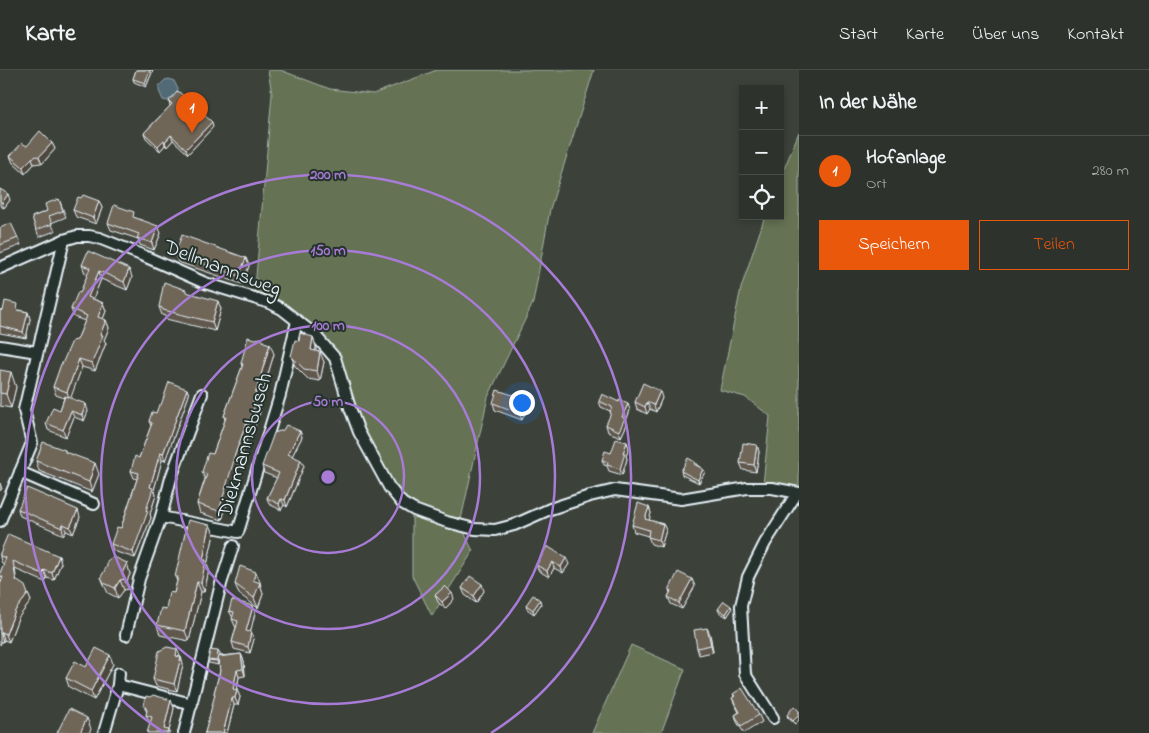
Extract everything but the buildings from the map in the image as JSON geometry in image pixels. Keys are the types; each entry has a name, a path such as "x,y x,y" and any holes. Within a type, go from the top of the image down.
{"street":[{"name":"Dellmannsweg","path":"0,268 77,236 99,238 205,283 270,303 282,309 325,345 335,358 357,426 389,487 402,503 447,522 474,529 495,530 514,525 550,509 615,490 681,499 746,488 772,488 798,493 765,542 748,576 741,606 745,674 773,718"},
{"path":"0,521 32,443 24,410 64,240"},
{"name":"Diekmannsbusch","path":"161,518 238,532 280,395 297,321"},
{"path":"0,346 37,352"},
{"path":"126,635 138,579 161,518 171,478 202,394"},
{"path":"20,472 94,504"},
{"path":"184,733 221,584 233,546"},
{"path":"104,733 118,685 119,674"},
{"path":"118,685 192,704"}],"green space":[{"path":"268,70 280,70 330,89 373,94 437,70 594,70 550,209 533,303 488,397 460,524 473,551 432,616 412,576 412,512 391,485 360,431 341,371 314,333 254,299 272,94"},
{"path":"799,132 799,490 763,485 770,416 745,397 720,390 741,288 764,220 784,220 784,169"},
{"path":"631,645 685,669 661,733 592,733"}],"water":[{"path":"169,79 174,81 178,89 176,95 167,101 163,100 159,86"}],"place":[{"name":"Hofanlage","path":"192,133"}]}
